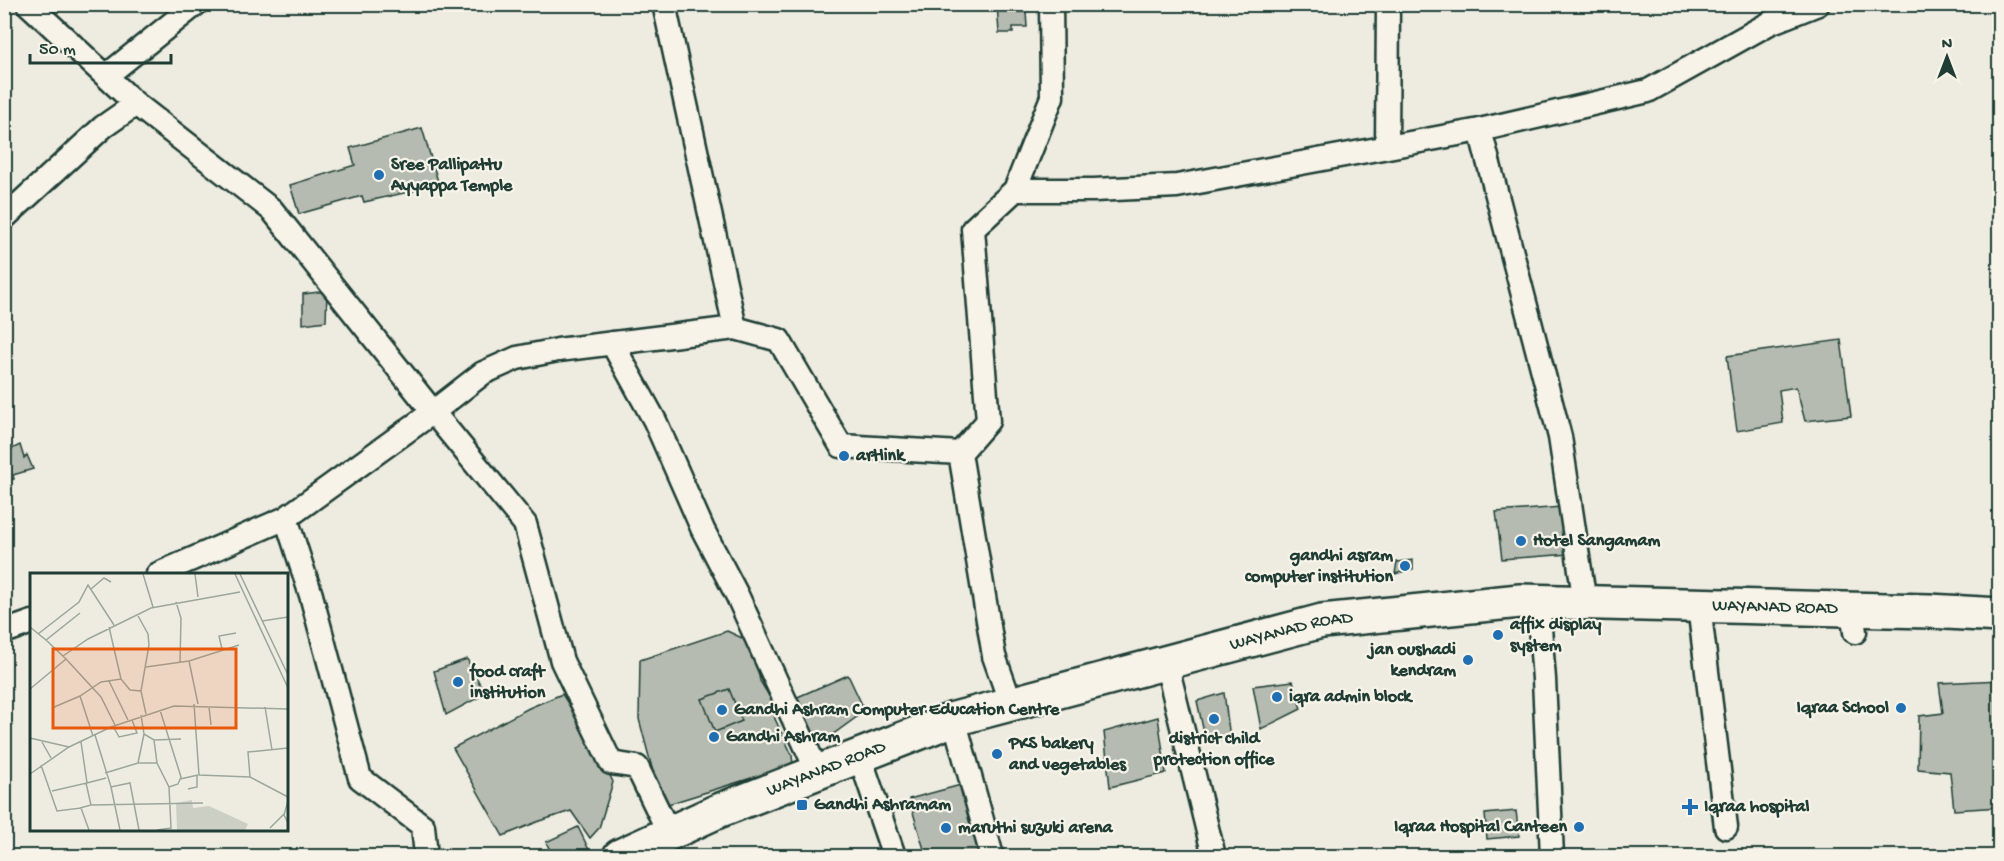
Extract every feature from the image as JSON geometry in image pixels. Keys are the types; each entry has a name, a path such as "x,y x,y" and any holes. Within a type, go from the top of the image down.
{"main road":[{"name":"WAYANAD ROAD","path":"620,856 660,844 718,811 954,720 1322,621 1520,601 1699,606 1857,621 1929,611 2000,615"}],"street":[{"path":"28,4 136,104 272,210 525,524 562,661 612,763 637,767 660,844"},
{"path":"106,76 196,4"},
{"path":"664,4 735,328"},
{"path":"960,453 988,421 973,229 1015,190 1052,97 1051,4"},
{"path":"1388,4 1388,147"},
{"path":"1015,190 1094,190 1176,186 1480,130 1648,91 1770,23 1818,4"},
{"path":"4,218 103,127 136,104"},
{"path":"1480,130 1560,437 1586,603"},
{"path":"160,573 286,518 483,373 518,358 558,350 735,328 779,339 841,446 960,453"},
{"path":"612,343 655,421 703,530 737,596 818,773"},
{"path":"960,453 994,656 1011,704"},
{"path":"286,518 311,596 360,778 423,826 426,856"},
{"path":"1538,602 1552,856"},
{"path":"1699,606 1726,827"},
{"path":"4,632 30,623"},
{"path":"1166,662 1214,856"},
{"path":"954,720 992,856"},
{"path":"860,757 894,856"}],"building":[{"path":"997,4 1017,4 1017,12 1026,12 1027,27 1013,27 1013,33 999,33"},
{"name":"Sree Pallipattu Ayyappa Temple","path":"422,128 439,185 364,202 362,196 299,214 290,185 355,165 350,148"},
{"path":"327,291 326,321 303,324 303,294"},
{"path":"1841,340 1851,416 1805,421 1796,387 1779,390 1783,423 1737,431 1727,356"},
{"path":"4,434 12,449 20,445 24,458 27,455 33,469 13,475 14,479 4,482"},
{"path":"1562,507 1570,554 1502,559 1496,512"},
{"name":"gandhi asram computer institution","path":"1413,560 1413,569 1395,574 1397,562"},
{"name":"Gandhi Ashram","path":"727,631 753,643 760,681 774,704 775,719 792,755 793,765 662,806 639,719 640,660"},
{"name":"food craft institution","path":"467,659 485,694 446,715 434,671"},
{"path":"848,675 865,711 814,748 793,699"},
{"path":"2000,680 2000,807 1954,810 1950,772 1918,769 1919,716 1943,713 1939,683"},
{"name":"iqra admin block","path":"1293,681 1301,709 1261,729 1253,686"},
{"name":"Gandhi Ashram Computer Education Centre","path":"729,689 742,721 715,732 702,699"},
{"name":"district child protection office","path":"1224,693 1230,738 1206,742 1197,701"},
{"path":"562,694 601,756 613,782 599,828 590,838 571,811 503,836 453,748 529,708"},
{"path":"1158,717 1166,773 1110,787 1104,732"},
{"name":"maruthi suzuki arena","path":"961,785 983,856 926,856 909,799"},
{"path":"1516,811 1519,836 1487,839 1485,814"},
{"path":"578,827 590,852 581,856 553,856 546,842"},
{"path":"1825,853 1825,856 1746,856"}],"place":[{"name":"Sree Pallipattu Ayyappa Temple","path":"379,175"},
{"name":"artlink","path":"844,456"},
{"name":"Hotel Sangamam","path":"1521,541"},
{"name":"gandhi asram computer institution","path":"1405,566"},
{"name":"affix display system","path":"1498,635"},
{"name":"jan oushadi kendram","path":"1468,660"},
{"name":"food craft institution","path":"458,682"},
{"name":"iqra admin block","path":"1277,697"},
{"name":"Iqraa School","path":"1901,708"},
{"name":"Gandhi Ashram Computer Education Centre","path":"722,710"},
{"name":"district child protection office","path":"1214,719"},
{"name":"Gandhi Ashram","path":"714,737"},
{"name":"PKS bakery and vegetables","path":"997,754"},
{"name":"Gandhi Ashramam","path":"802,805"},
{"name":"Iqraa hospital","path":"1690,807"},
{"name":"Iqraa Hospital Canteen","path":"1579,827"},
{"name":"maruthi suzuki arena","path":"946,828"}]}
